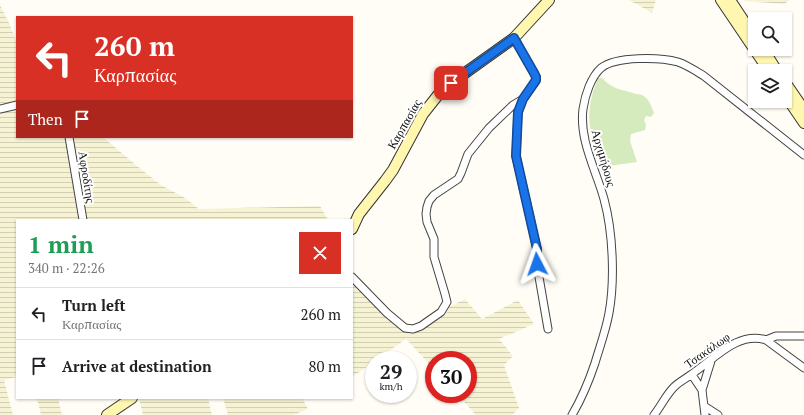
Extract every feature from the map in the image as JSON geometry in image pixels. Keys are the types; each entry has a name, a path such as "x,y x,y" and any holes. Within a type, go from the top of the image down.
{"street":[{"name":"Καρπασίας","path":"353,227 359,214 393,170 423,114 442,90 514,38 549,0"},
{"path":"721,0 748,30"},
{"path":"730,0 765,64"},
{"path":"514,38 536,77 536,80 523,99 518,112 516,156 537,249 539,278 548,329"},
{"name":"Αρχιμήδους","path":"572,415 580,403 602,341 609,314 612,283 612,260 606,207 585,138 583,125 583,110 587,92 596,74 602,67 628,59 654,58 678,62 692,68 804,154"},
{"path":"792,92 804,110"},
{"path":"353,278 387,313 405,328 417,328 441,312 446,302 446,294 434,257 434,240 427,222 426,214 429,201 434,195 458,179 468,154 489,128 508,110 523,99"},
{"path":"0,109 16,105"},
{"path":"792,105 804,122"},
{"name":"Αφροδίτης","path":"69,138 83,219"},
{"name":"Τσακάλωφ","path":"654,415 674,387 739,341 753,338 761,338 766,340 776,336 804,336"},
{"path":"766,340 804,368"},
{"path":"804,359 804,368"},
{"path":"705,415 702,390 711,360"},
{"path":"692,375 702,390"},
{"path":"107,415 131,399"},
{"path":"704,406 718,415"}],"shaded area":[{"path":"629,0 656,0 652,13"},
{"path":"744,0 790,0 784,4"},
{"path":"0,5 16,40 16,138 104,138 161,185 185,198 199,209 320,206 327,219 16,219 16,377 4,380 13,415 0,415"},
{"path":"353,282 399,328 404,331 414,332 446,314 449,307 465,299 482,319 518,300 534,324 499,339 513,356 504,365 519,408 512,415 476,415 465,403 477,403 477,351 425,351 425,359 406,339 389,351 365,351 365,368 353,376"},
{"path":"37,399 58,399 62,415 41,415"},
{"path":"139,399 208,399 212,415 143,415"},
{"path":"223,399 303,399 308,409 293,415 228,415"}],"green space":[{"path":"598,78 602,78 610,85 618,89 640,94 647,99 651,105 654,113 651,117 646,116 644,120 646,125 645,130 631,134 630,141 637,162 601,167 593,141 589,114 592,94"}],"route":[{"path":"451,83 514,38 536,77 536,80 523,99 518,112 516,156 537,249 537,264"}]}
